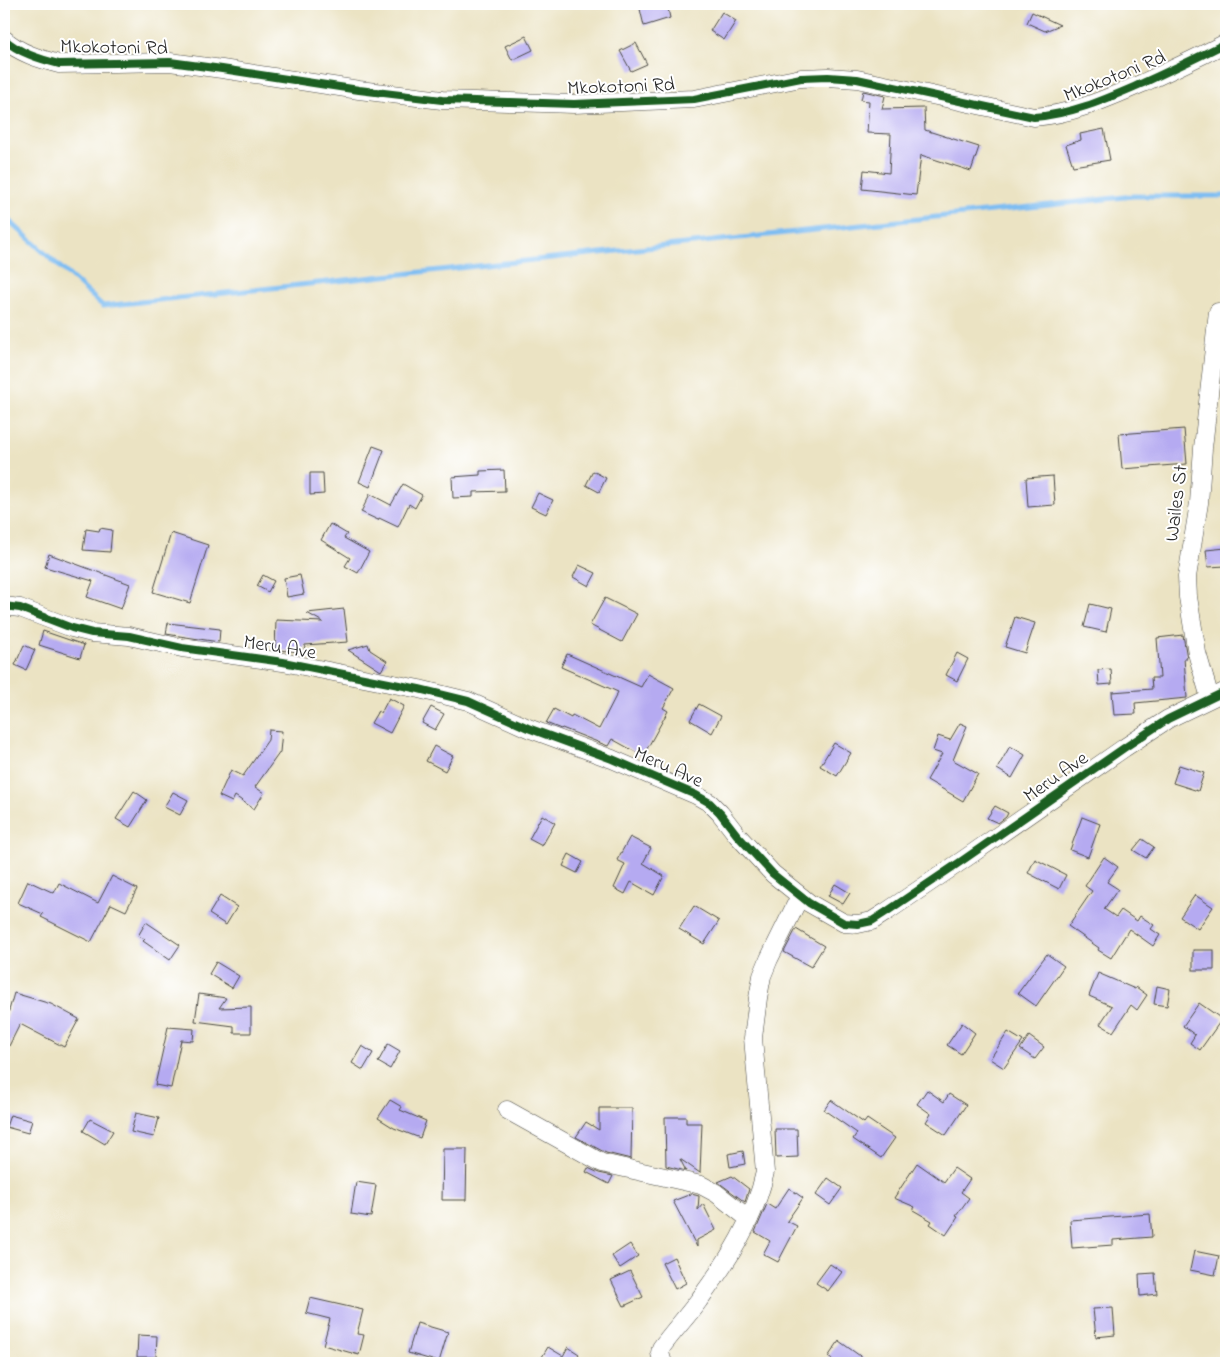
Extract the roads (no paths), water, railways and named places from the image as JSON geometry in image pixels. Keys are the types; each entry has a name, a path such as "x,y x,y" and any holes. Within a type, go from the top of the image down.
{"street":[{"name":"Mkokotoni Rd","path":"4,39 10,45 35,57 59,64 170,62 359,90 442,100 574,104 694,99 801,78 828,77 857,80 1034,117 1053,115 1096,104 1226,43"},
{"name":"Wailes St","path":"1210,698 1197,654 1188,597 1187,577 1200,503 1203,448 1218,312"},
{"name":"Meru Ave","path":"4,606 20,608 72,628 92,633 129,636 182,648 283,662 419,689 468,701 528,728 612,759 696,794 715,808 773,874 800,896 844,922 858,924 872,921 1168,719 1226,691"},
{"path":"664,1363 660,1353 661,1348 699,1300 733,1251 761,1192 765,1172 753,1038 758,998 762,976 769,959 800,896"},
{"path":"507,1110 602,1163 701,1185 716,1193 749,1219"}],"waterway":[{"path":"4,216 103,306 1133,196 1226,196"}]}
